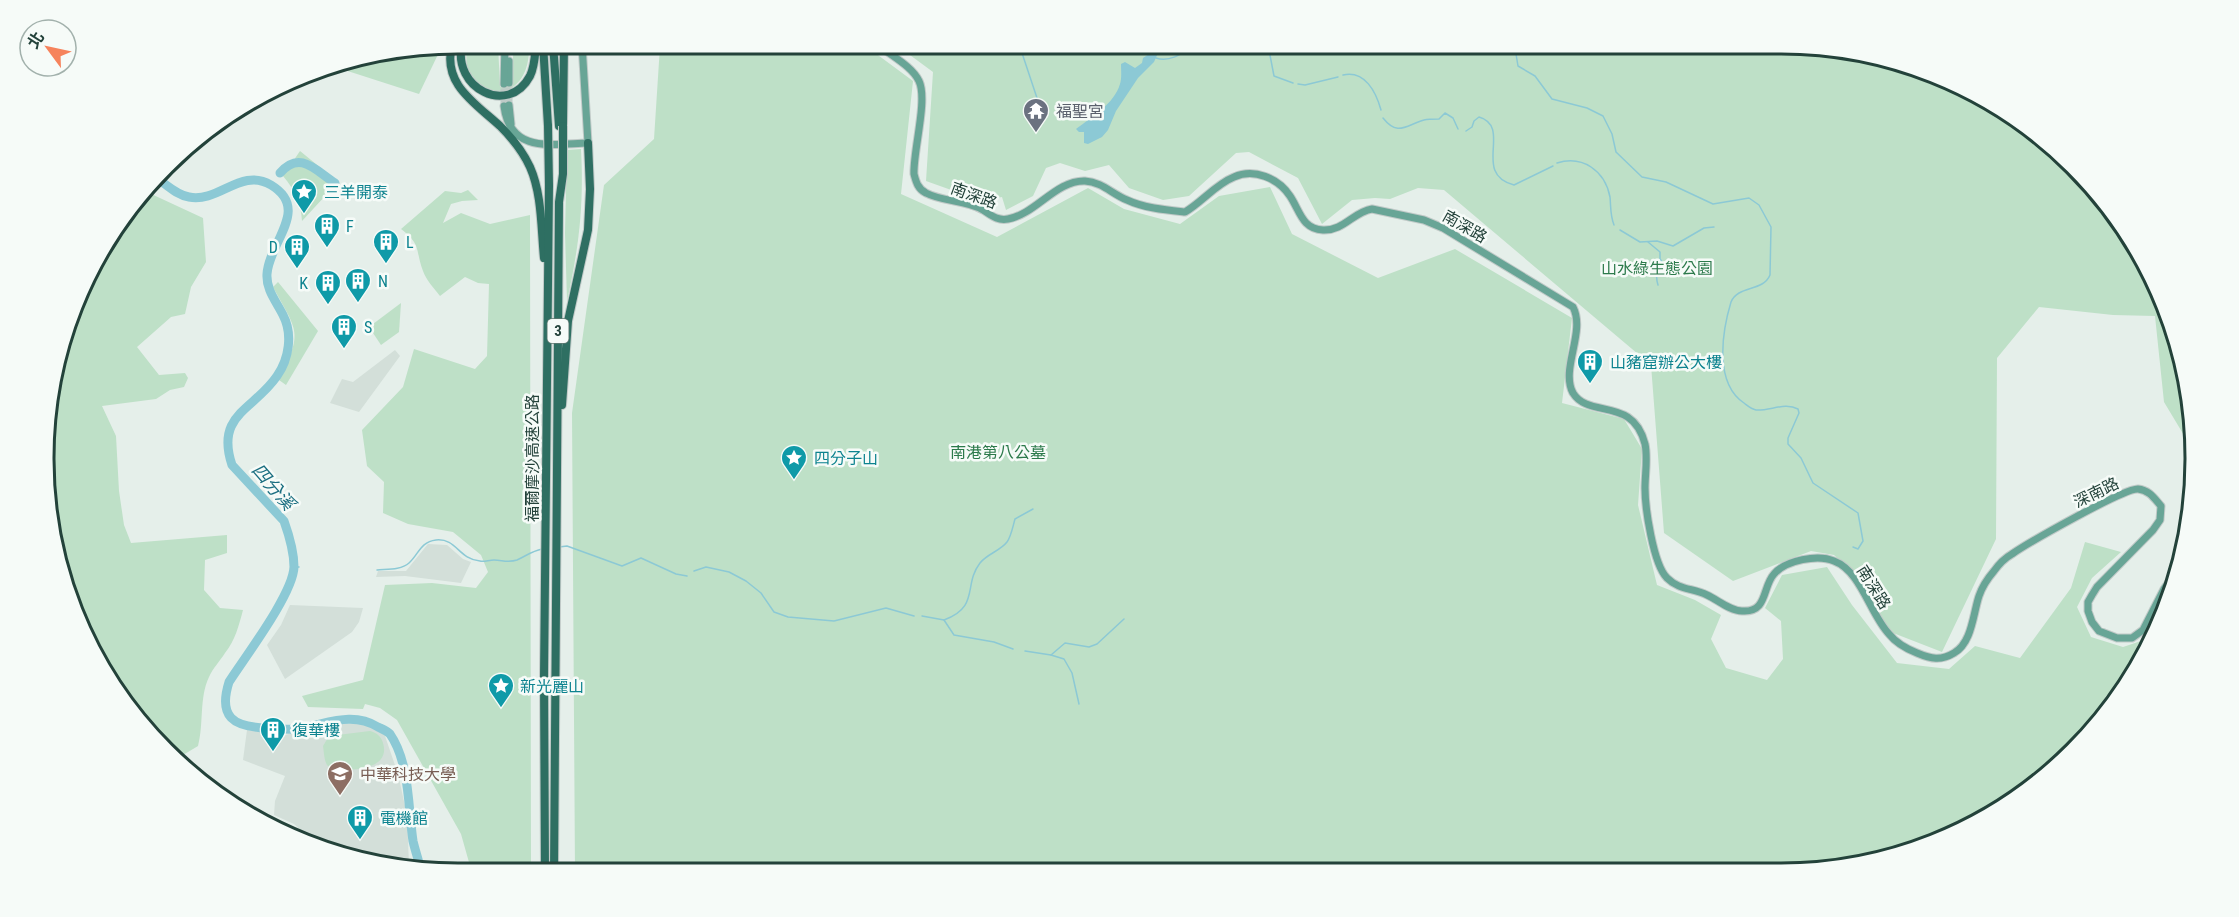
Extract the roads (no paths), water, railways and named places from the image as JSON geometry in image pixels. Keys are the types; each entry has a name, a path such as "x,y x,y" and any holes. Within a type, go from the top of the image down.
{"highway":[{"path":"451,54 450,65 457,85 470,101 510,136 533,176 537,188 548,302"},
{"path":"462,54 461,65 464,74 478,90 494,95 504,95 513,92 525,83 534,66 535,54"},
{"name":"福爾摩沙高速公路","path":"544,54 549,185 544,634 545,863"},
{"path":"554,54 561,126"},
{"path":"561,126 564,54"},
{"name":"福爾摩沙高速公路","path":"554,863 559,202 563,174 561,126"},
{"path":"557,461 568,321 588,230 590,196 588,143"}],"main road":[{"path":"507,83 509,54"},
{"path":"506,105 508,123 514,132 527,142 534,144 588,143 583,54"},
{"name":"南深路","path":"890,54 919,80 922,100 913,167 917,185 924,192 982,210 992,217 1008,220 1066,186 1084,181 1109,188 1125,199 1136,203 1185,212 1230,178 1256,173 1269,177 1290,195 1302,219 1310,227 1333,230 1364,210 1372,209 1424,220 1443,228 1574,307 1578,317 1570,377 1571,388 1576,397 1586,404 1613,410 1628,417 1638,427 1646,452 1646,510 1659,562 1666,577 1680,588 1703,593 1731,608 1744,612 1759,606 1765,597 1770,579 1777,571 1802,561 1827,558 1846,567 1888,633 1911,651"},
{"name":"深南路","path":"1911,651 1933,659 1941,659 1956,653 1966,642 1980,594 2003,560 2051,530 2137,488 2150,492 2161,506 2160,520 2116,570 2097,586 2088,602 2092,622 2099,631 2117,639 2132,638 2143,630 2164,589"}],"water":[{"path":"1149,54 1158,54 1154,62 1138,78 1116,111 1108,130 1102,137 1088,144 1084,143 1084,132 1076,129 1102,110 1113,98 1121,82 1121,64 1125,62 1135,68 1142,63 1143,58"}],"waterway":[{"path":"1022,54 1043,116"},
{"path":"1156,58 1167,59 1180,54"},
{"path":"1270,54 1274,76 1293,83"},
{"path":"1516,54 1518,66 1535,76 1552,99 1587,108 1603,116 1612,134 1616,152 1642,177 1666,182 1713,204 1749,198 1759,205 1771,227 1770,275 1762,284 1739,293 1731,302 1723,342 1724,370 1734,394 1751,408 1761,410 1788,406 1798,409 1799,413 1788,438 1788,444 1801,458 1813,483 1858,513 1863,541 1858,549 1853,547"},
{"path":"1343,75 1351,74 1363,79 1373,90 1381,110"},
{"path":"1298,84 1305,85 1338,77"},
{"path":"1383,118 1393,127 1402,128 1424,120 1439,119 1445,113 1453,118 1458,129"},
{"path":"1466,131 1479,117 1489,122 1493,130 1495,171 1502,179 1514,185 1553,166"},
{"path":"1557,163 1576,161 1584,163 1598,173 1610,197 1614,225"},
{"path":"280,173 294,163 307,164 335,183"},
{"name":"四分溪","path":"163,182 180,194 200,197 240,182 260,181 271,185 282,194 288,205 285,227 269,262 267,274 270,290 286,322 289,338 287,354 277,376 233,423 228,448 232,465 284,521 291,544 294,567 292,579 277,609 229,682 226,694 227,712 237,722 255,727 294,729 347,719 368,722 389,733 397,746 405,772 413,841 418,861"},
{"path":"1620,230 1640,242 1657,241 1673,246 1704,228 1714,227"},
{"path":"1648,242 1660,252 1660,259 1663,263 1657,273 1658,285"},
{"path":"944,620 955,615 967,602 975,571 983,560 1007,542 1015,519 1033,509"},
{"path":"377,570 394,569 406,565 426,543 436,540 449,542 467,557 482,561 514,561 542,549"},
{"path":"559,547 567,546 622,566 641,558 676,574 687,576"},
{"name":"四分溪","path":"294,567 299,567"},
{"path":"694,571 706,567 729,572 746,581 761,593 774,612 788,617 834,621 886,608 914,616"},
{"path":"922,616 944,620 954,635 994,642 1013,649"},
{"path":"1025,651 1051,655 1065,643 1089,647 1097,644 1124,619"},
{"path":"1051,655 1064,659 1072,673 1079,704"}],"tunnel":[{"path":"509,83 509,105"},
{"path":"504,84 504,106"}],"place":[{"name":"福聖宮","path":"1036,134"},
{"name":"三羊開泰","path":"304,215"},
{"name":"F","path":"327,249"},
{"name":"L","path":"386,265"},
{"name":"D","path":"297,270"},
{"name":"N","path":"358,304"},
{"name":"K","path":"328,306"},
{"name":"S","path":"344,350"},
{"name":"山豬窟辦公大樓","path":"1590,385"},
{"name":"四分子山","path":"794,481"},
{"name":"新光麗山","path":"501,709"},
{"name":"復華樓","path":"273,753"},
{"name":"中華科技大學","path":"340,797"},
{"name":"電機館","path":"360,841"}],"park label":[{"name":"山水綠生態公園","path":"1657,268"},
{"name":"南港第八公墓","path":"998,452"}]}
